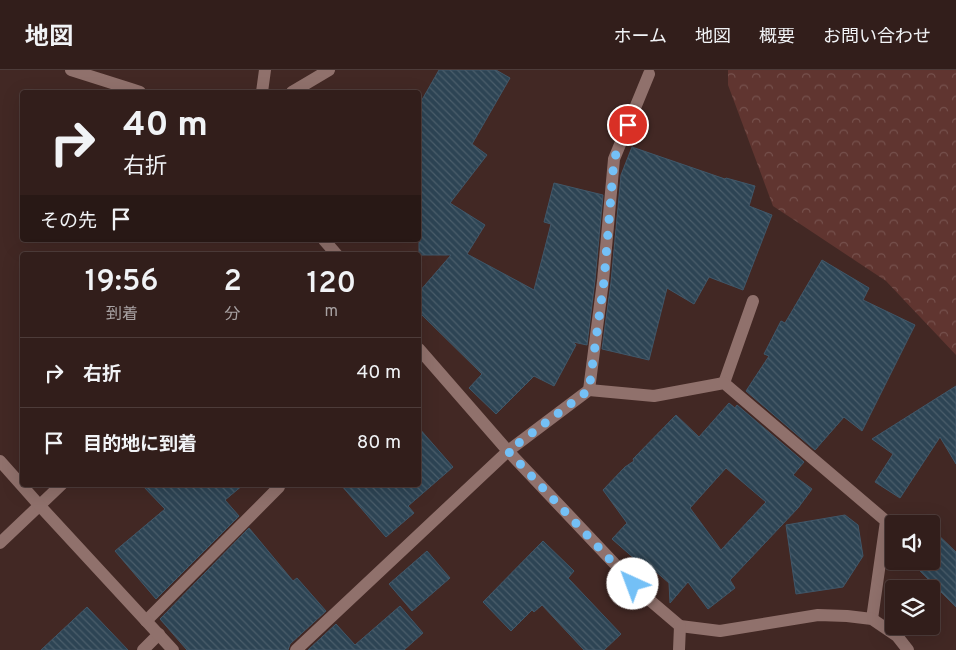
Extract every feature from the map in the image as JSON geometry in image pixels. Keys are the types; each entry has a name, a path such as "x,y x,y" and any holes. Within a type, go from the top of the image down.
{"street":[{"path":"71,70 135,90"},
{"path":"262,90 265,70"},
{"path":"295,90 329,70"},
{"path":"589,390 604,281 614,159 649,74"},
{"path":"326,242 334,252"},
{"path":"724,383 752,301"},
{"path":"421,351 508,451 646,597 680,626 720,631 818,615 848,616 872,619 897,636 908,650"},
{"path":"296,650 508,451 589,390 654,396 724,383"},
{"path":"724,383 886,521 872,619"},
{"path":"0,460 20,483"},
{"path":"23,487 173,650"},
{"path":"0,543 58,487"},
{"path":"146,621 279,487"},
{"path":"679,650 680,626"},
{"path":"143,650 159,634"}],"green space":[{"path":"728,70 956,70 956,355 886,281 773,206 728,85"}],"building":[{"path":"439,70 496,70 510,78 472,144 487,155 450,203 485,225 467,254 534,290 551,224 544,222 554,183 603,195 587,345 573,342 576,345 554,386 534,376 496,414 469,388 482,374 421,314 421,290 451,255 421,255 421,252 419,252 419,242 421,242 421,102"},
{"path":"632,147 725,179 755,186 749,206 772,215 743,290 709,277 694,304 667,288 649,360 602,349 611,282 621,175"},
{"path":"822,260 869,288 863,300 915,325 862,431 844,417 815,450 746,391 769,356 764,354 781,321 785,323"},
{"path":"956,386 956,464 940,437 900,498 875,482 893,454 872,439"},
{"path":"729,403 735,408 737,405 804,462 793,475 812,489 798,508 730,580 735,588 708,609 688,582 670,603 669,583 639,557 636,560 612,539 627,523 603,490 625,467 634,461 633,459 676,415 699,437","holes":["726,468 766,502 721,550 690,508"]},
{"path":"421,430 453,467 408,506 414,513 386,537 343,487 421,487"},
{"path":"144,487 241,487 225,500 239,516 156,599 115,551 165,509"},
{"path":"845,515 858,525 863,556 843,587 796,594 786,525"},
{"path":"249,528 293,581 297,578 326,611 290,644 288,650 187,650 160,619"},
{"path":"940,537 956,552 956,607 940,591 940,580 929,580 919,570 940,570"},
{"path":"543,541 574,571 568,578 621,634 604,650 584,650 542,605 534,612 532,610 511,631 483,602"},
{"path":"427,551 450,578 412,611 389,584"},
{"path":"400,606 423,633 404,650 308,650 336,624 355,645"},
{"path":"87,607 128,650 41,650"}],"route":[{"path":"628,125 614,159 604,281 589,390 508,451 633,584"}]}
